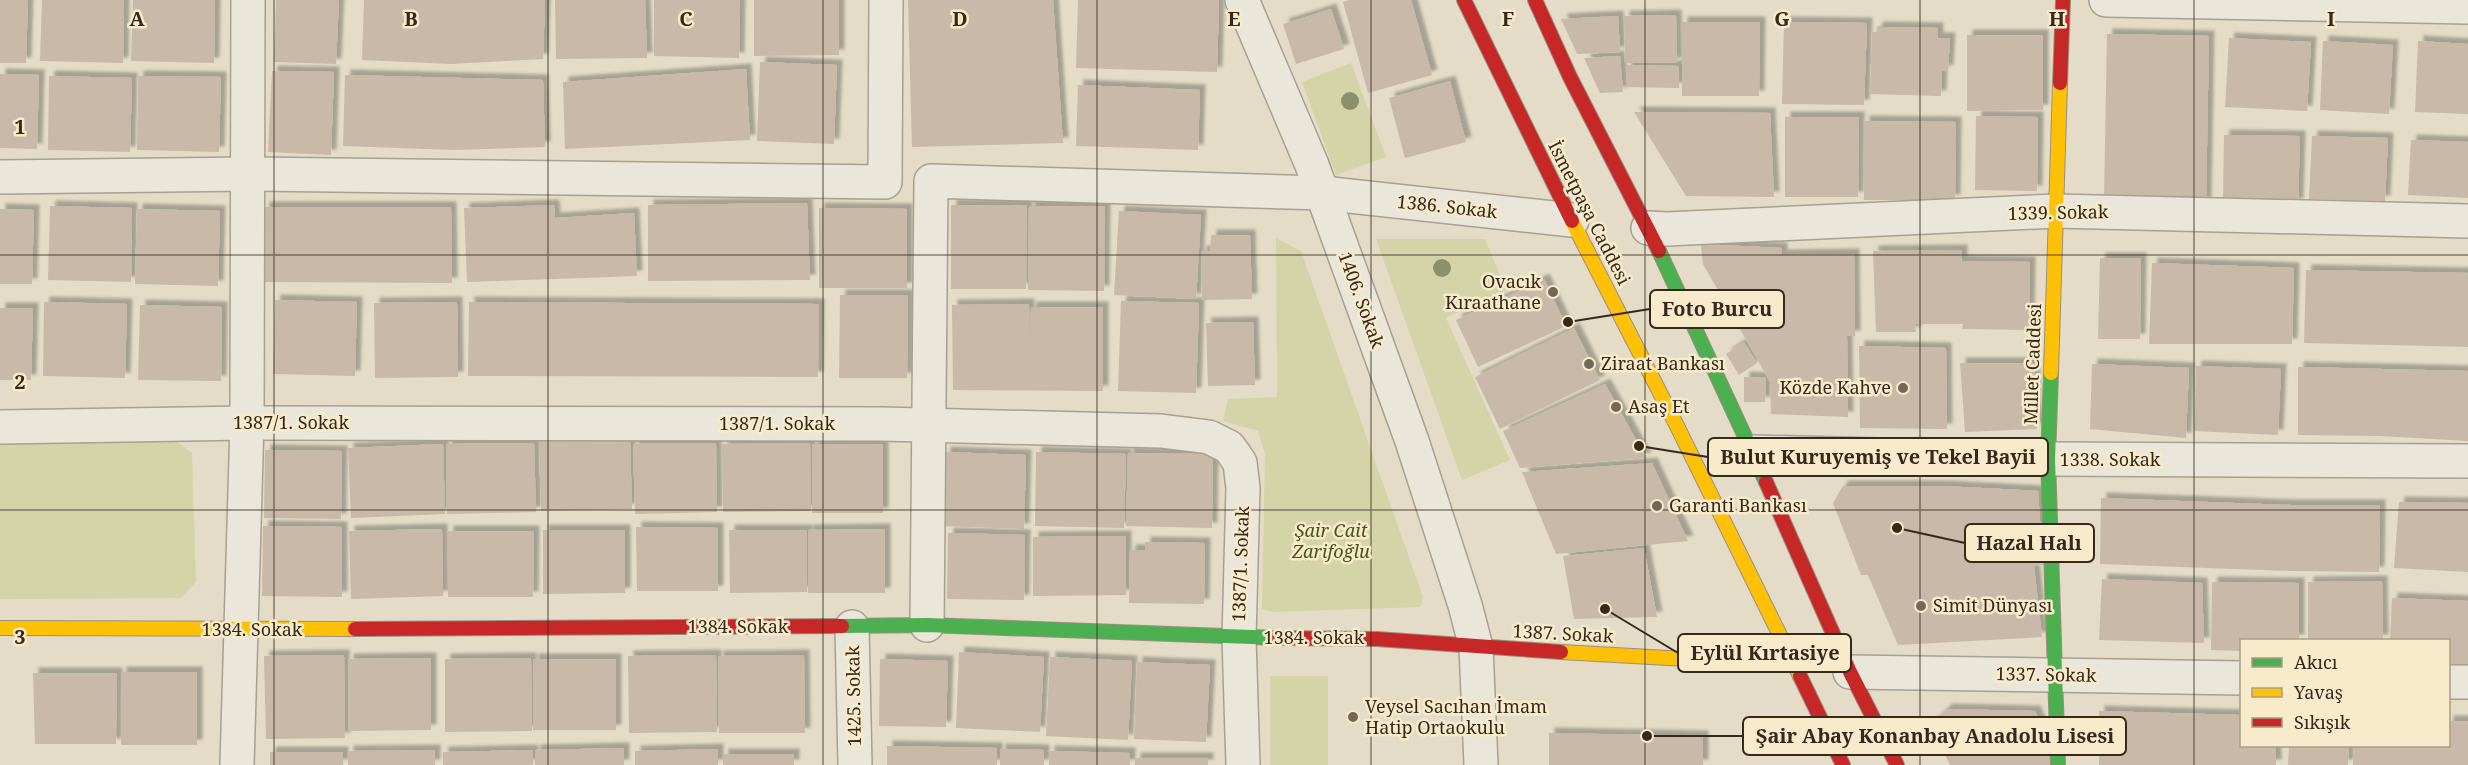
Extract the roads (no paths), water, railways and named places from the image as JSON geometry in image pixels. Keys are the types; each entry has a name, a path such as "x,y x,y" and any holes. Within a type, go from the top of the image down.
{"street":[{"path":"237,765 248,423 248,0"},
{"path":"885,182 886,0"},
{"name":"1406. Sokak","path":"1242,0 1322,193 1412,441 1465,605 1476,647"},
{"name":"İsmetpaşa Caddesi","path":"1464,0 1843,765"},
{"path":"1535,0 1570,77 1648,228 1752,452 1850,672 1898,765"},
{"name":"Millet Caddesi","path":"2058,765 2048,459 2063,0"},
{"path":"2106,0 2468,7"},
{"name":"1386. Sokak","path":"0,177 248,174 931,181 1322,193 1572,220"},
{"path":"927,625 931,181"},
{"name":"1339. Sokak","path":"1648,228 1678,229 2056,211 2468,222"},
{"name":"1387/1. Sokak","path":"0,427 248,423 882,424 927,427 1161,431 1209,437 1229,447 1240,463 1243,488 1239,638 1243,765"},
{"name":"1338. Sokak","path":"1752,452 2048,459 2468,461"},
{"name":"1384. Sokak","path":"0,628 241,630 927,625 1239,638 1377,639 1476,647"},
{"name":"1425. Sokak","path":"852,627 855,765"},
{"path":"1476,647 1481,765"},
{"name":"1387. Sokak","path":"1476,647 1792,665"},
{"name":"1337. Sokak","path":"1850,672 2240,678"},
{"path":"2450,682 2468,682"}],"place":[{"name":"Ovacık Kıraathane","path":"1553,292"},
{"name":"Foto Burcu","path":"1568,322"},
{"name":"Ziraat Bankası","path":"1589,364"},
{"name":"Közde Kahve","path":"1903,388"},
{"name":"Asaş Et","path":"1616,407"},
{"name":"Bulut Kuruyemiş ve Tekel Bayii","path":"1639,446"},
{"name":"Garanti Bankası","path":"1657,506"},
{"name":"Hazal Halı","path":"1897,528"},
{"name":"Simit Dünyası","path":"1921,606"},
{"name":"Eylül Kırtasiye","path":"1605,609"},
{"name":"Veysel Sacıhan İmam Hatip Ortaokulu","path":"1353,717"},
{"name":"Şair Abay Konanbay Anadolu Lisesi","path":"1647,736"}],"park label":[{"name":"Şair Cait Zarifoğlu","path":"1331,541"}]}
